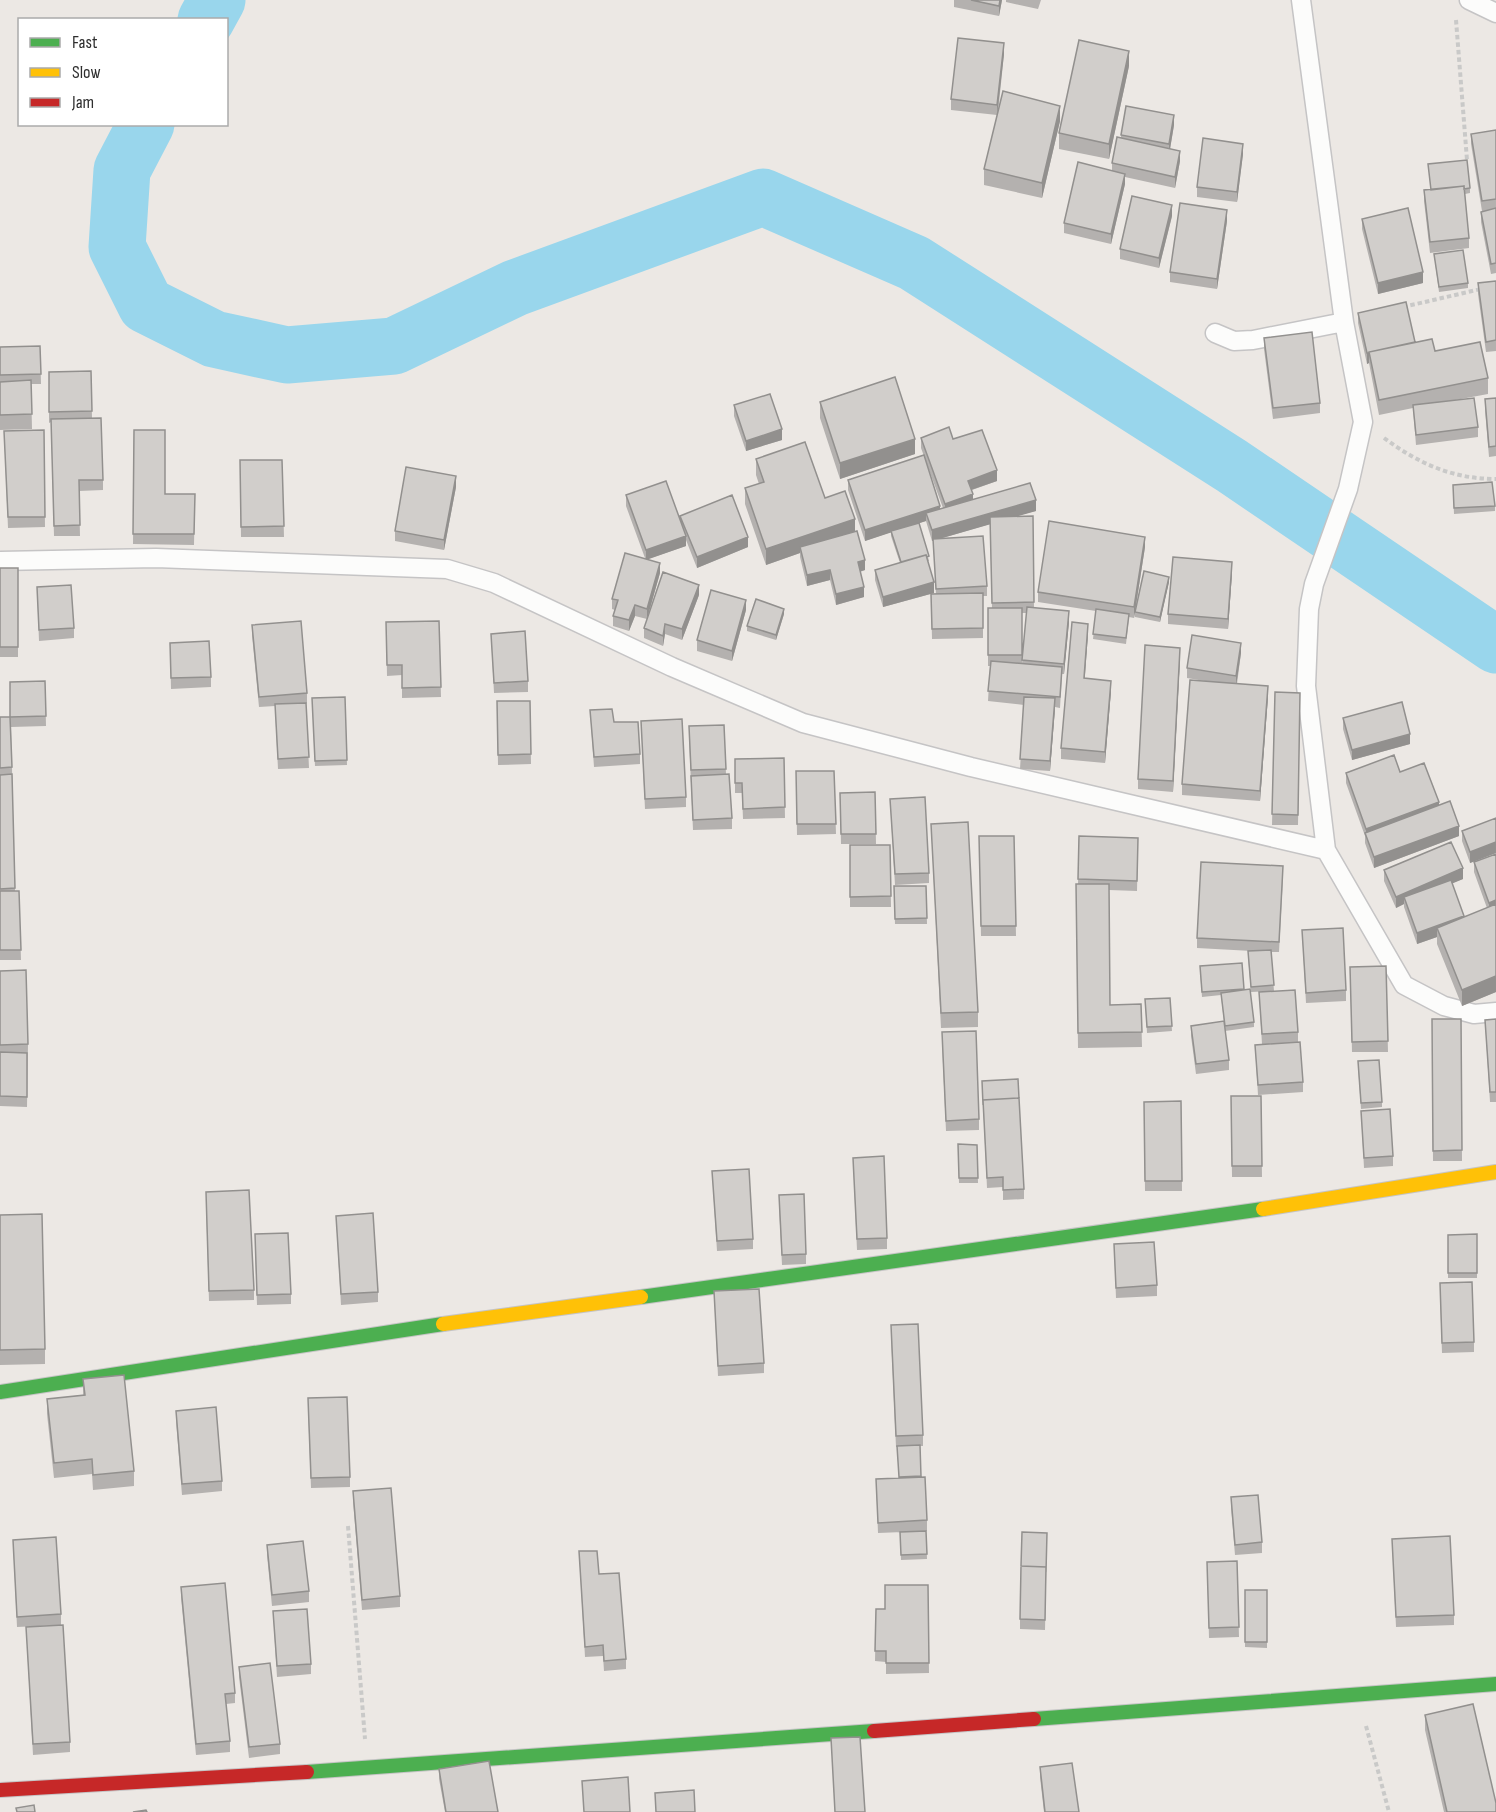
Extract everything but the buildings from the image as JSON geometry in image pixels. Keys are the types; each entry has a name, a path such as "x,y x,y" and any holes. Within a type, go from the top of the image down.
{"street":[{"path":"0,1392 339,1338 1150,1227 1496,1172"},
{"path":"0,1790 367,1769 1496,1684"}],"lane":[{"path":"1301,0 1344,322 1363,422 1348,489 1314,584 1309,609 1306,686 1326,850 1404,985 1444,1006 1474,1014 1496,1012"},
{"path":"1462,6 1496,13"},
{"path":"1215,333 1234,341 1254,340 1344,322"},
{"path":"0,561 156,558 447,569 494,583 672,667 803,723 971,767 1326,850"}],"path":[{"path":"1462,6 1467,160"},
{"path":"1398,309 1485,288"},
{"path":"1363,422 1411,458 1436,470 1467,477 1496,479"},
{"path":"348,1526 367,1769"},
{"path":"1358,1696 1389,1812"}],"waterway":[{"path":"207,18 217,0"},
{"path":"145,126 122,170 117,247 146,305 214,339 287,355 394,346 515,288 763,197 914,263 1232,466 1496,645"}],"traffic: fast":[{"path":"641,1297 1263,1209"},
{"path":"0,1392 443,1324"},
{"path":"1034,1719 1496,1684"},
{"path":"307,1772 874,1731"}],"traffic: slow":[{"path":"1263,1209 1496,1172"},
{"path":"443,1324 641,1297"}],"traffic: jam":[{"path":"874,1731 1034,1719"},
{"path":"0,1790 307,1772"}]}
